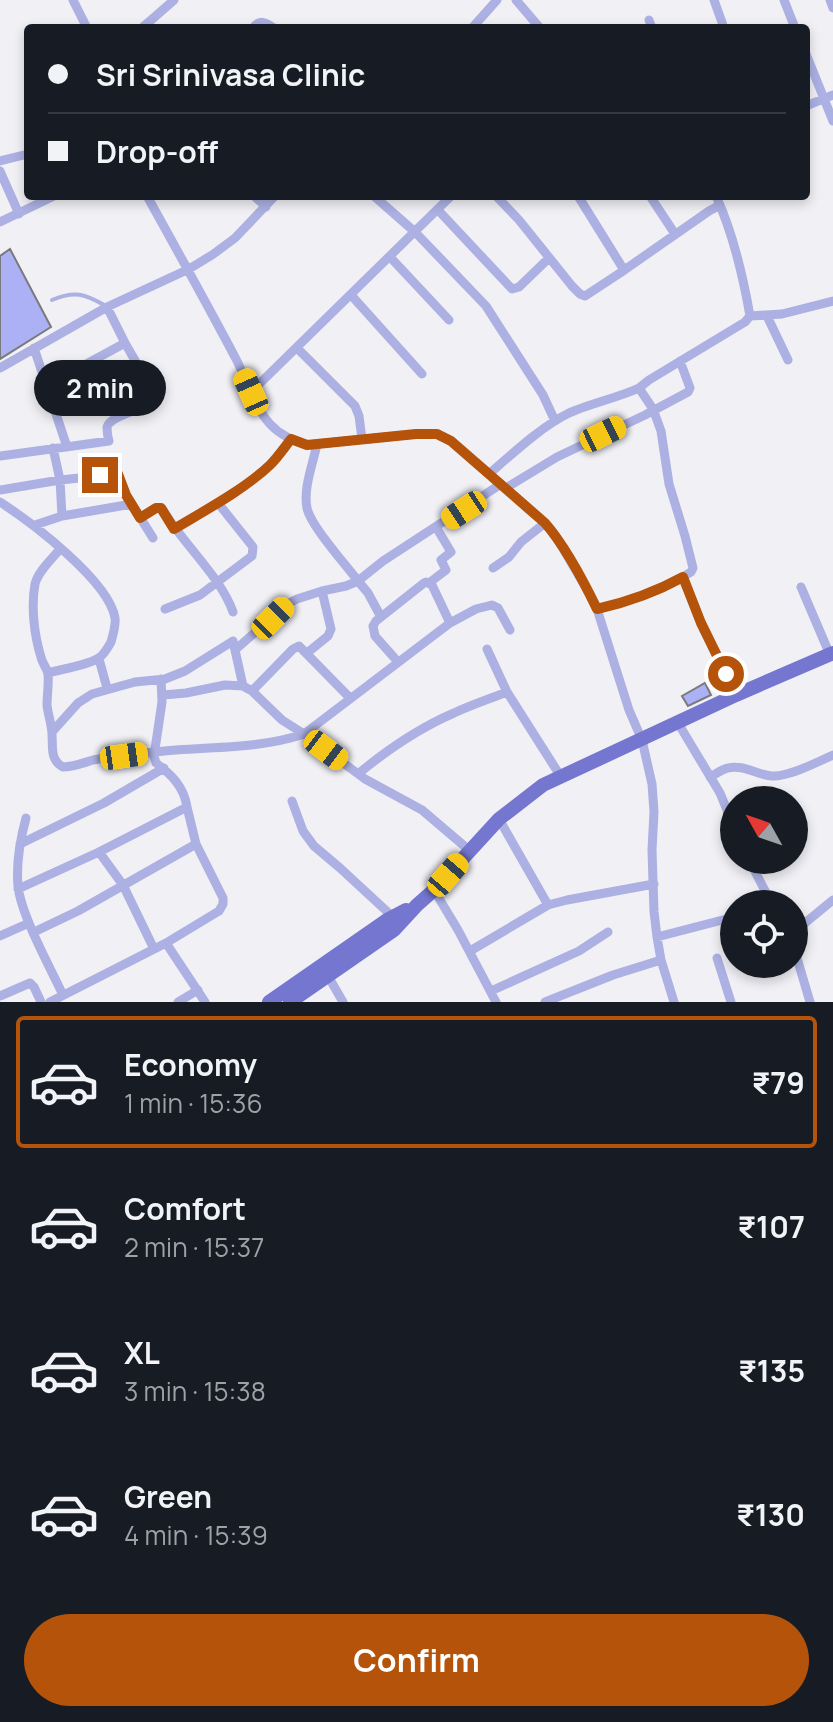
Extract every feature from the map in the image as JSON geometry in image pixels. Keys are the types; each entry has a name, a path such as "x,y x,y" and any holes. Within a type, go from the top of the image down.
{"main road":[{"path":"290,1002 394,930 499,819 543,785 831,654"},
{"path":"269,1002 393,917 417,905"}],"street":[{"path":"73,0 85,24"},
{"path":"150,24 174,0"},
{"path":"476,24 497,0"},
{"path":"516,0 537,24"},
{"path":"714,0 723,24"},
{"path":"784,0 793,24"},
{"path":"830,0 833,8"},
{"path":"810,61 829,96 833,121"},
{"path":"810,104 829,96"},
{"path":"0,161 24,155"},
{"path":"0,171 19,214"},
{"path":"0,222 46,200"},
{"path":"149,200 269,423 291,439 307,445 437,434 451,441 555,535 597,609 629,710 642,740 653,798 652,850 657,937 674,1002"},
{"path":"258,200 266,207"},
{"path":"0,368 107,307 212,255 235,238 272,200"},
{"path":"379,200 415,232 486,306 543,395 555,421"},
{"path":"251,392 447,200"},
{"path":"499,200 572,286 585,296 709,211 718,201 735,251 750,316"},
{"path":"580,200 624,270"},
{"path":"653,200 675,234"},
{"path":"438,210 512,289 519,287 549,258"},
{"path":"390,257 449,320"},
{"path":"351,295 422,374"},
{"path":"489,474 555,421 639,388 738,327 750,316 782,314 833,301"},
{"path":"0,456 109,441 107,428 110,422 154,404 156,397 107,307"},
{"path":"767,316 788,360"},
{"path":"79,368 125,343"},
{"path":"34,348 67,447"},
{"path":"297,348 355,406 362,439"},
{"path":"235,650 286,605 358,581 383,561 503,486 688,392 690,388 680,361"},
{"path":"106,398 144,377"},
{"path":"597,609 633,601 691,572 692,563 669,484 661,431 653,409 639,388"},
{"path":"174,529 261,473 274,462 291,439"},
{"path":"317,444 307,488 309,516 368,593 381,617"},
{"path":"53,448 60,480 62,516"},
{"path":"0,490 118,474 153,538"},
{"path":"0,502 35,525 96,583 107,596 116,620 108,649 99,659 48,673"},
{"path":"165,609 200,595 252,556 253,547 218,503"},
{"path":"35,525 62,516 132,504"},
{"path":"140,518 161,508 218,583 233,612"},
{"path":"493,568 545,523"},
{"path":"398,662 373,631 376,621 424,583 429,583 446,570 441,560 451,552 436,527"},
{"path":"60,549 35,585 36,639 41,661 48,673 48,716 53,756 56,764 63,767 95,760 157,760 196,748 261,745 304,734 450,623 476,609 492,605 498,608 510,630"},
{"path":"683,577 701,623 736,695"},
{"path":"429,583 450,623"},
{"path":"801,587 831,654"},
{"path":"307,653 331,629 322,591"},
{"path":"52,732 78,703 92,694 185,671 233,641 248,689 282,720 358,774 422,810 469,850"},
{"path":"248,689 296,646 301,646 350,698"},
{"path":"487,649 507,692 561,777"},
{"path":"99,659 107,688"},
{"path":"20,844 104,803 157,760 163,695 161,679"},
{"path":"163,695 225,685 248,689"},
{"path":"358,774 398,743 421,730 454,712 507,692"},
{"path":"678,723 720,798"},
{"path":"710,777 727,768 740,767 770,776 780,775 833,755"},
{"path":"26,818 18,855 18,889 56,1000 166,943 219,911 223,904 223,898 196,844 185,796 179,784 157,760"},
{"path":"292,801 309,840 393,917"},
{"path":"18,889 187,807"},
{"path":"499,819 548,905"},
{"path":"0,936 78,911 196,844"},
{"path":"99,852 123,885 154,949"},
{"path":"470,951 548,905 654,884"},
{"path":"434,890 496,1002"},
{"path":"808,921 833,900"},
{"path":"657,937 720,921"},
{"path":"491,991 579,951 608,932"},
{"path":"166,943 205,1002"},
{"path":"550,1001 660,955"},
{"path":"717,958 731,1002"},
{"path":"328,976 343,1002"},
{"path":"803,978 810,1002"},
{"path":"0,996 30,983 41,1002"},
{"path":"178,1002 198,990"}],"lane":[{"path":"52,300 63,295 87,295 107,307"}],"building":[{"path":"10,249 51,327 0,359 0,256"},
{"path":"705,683 711,695 688,706 682,696"}],"route":[{"path":"100,475 118,474 140,518 161,508 174,529 261,473 274,462 291,439 307,445 437,434 451,441 545,523 597,609 633,601 683,577 726,674"}]}
